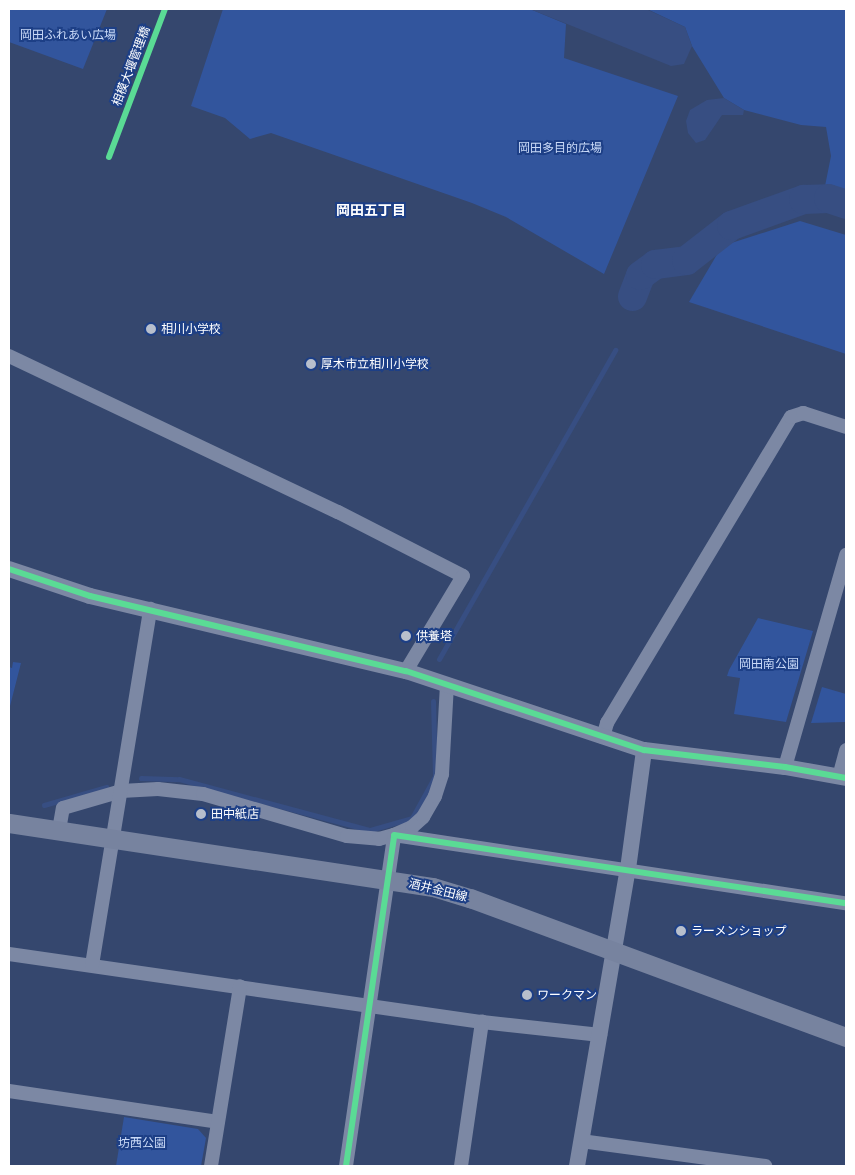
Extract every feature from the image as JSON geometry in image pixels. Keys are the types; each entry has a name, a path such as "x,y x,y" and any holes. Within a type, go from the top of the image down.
{"main road":[{"name":"酒井金田線","path":"9,823 387,878 470,898 846,1037"}],"street":[{"path":"9,356 338,512 463,576 414,673"},
{"path":"603,737 607,722 791,417 803,413 846,427"},
{"path":"785,767 846,555"},
{"path":"9,568 90,596 414,673 644,750 785,767 842,777 846,750"},
{"path":"92,965 150,609"},
{"path":"59,830 63,808 121,791 158,789 203,794 347,836 379,839 394,835 417,822 435,796 442,774 444,683"},
{"path":"577,1166 628,869 644,750"},
{"path":"394,835 846,903"},
{"path":"346,1166 394,835"},
{"path":"9,954 371,1004 482,1022 600,1035"},
{"path":"212,1166 240,986"},
{"path":"461,1166 482,1022"},
{"path":"9,1091 218,1122"},
{"path":"581,1141 749,1166 765,1166"}],"green space":[{"name":"岡田ふれあい広場","path":"9,9 107,9 83,69 9,42"},
{"name":"岡田多目的広場","path":"223,9 530,9 566,24 564,58 678,96 604,274 506,217 472,203 271,133 250,139 225,118 191,106"},
{"path":"647,9 846,9 846,199 823,196 831,156 826,127 801,125 744,110 724,98 692,46 685,27"},
{"path":"800,221 846,235 846,354 689,302 722,246"},
{"name":"岡田南公園","path":"758,618 813,631 786,722 734,714 740,678 727,676"},
{"path":"13,662 21,663 9,710 9,667 12,668"},
{"path":"822,687 846,694 845,722 811,723"},
{"name":"坊西公園","path":"124,1117 198,1129 206,1138 201,1166 116,1166"}],"shaded area":[{"path":"530,9 646,9 685,27 692,46 684,64 671,66"},
{"path":"724,98 744,110 743,115 722,115 705,140 696,143 688,133 686,121 690,110 707,100"},
{"path":"809,196 846,199 846,208 829,200 807,206 803,199"}],"waterway":[{"path":"632,296 640,275 655,264 686,260 731,225 803,199 828,198 846,204"},
{"path":"439,659 615,350"},
{"path":"141,778 179,779 370,830 412,818 435,776 433,701"},
{"path":"44,805 106,787"}],"cycle path":[{"name":"相模大堰管理橋","path":"109,157 165,9"},
{"path":"9,569 90,596 406,671 644,750 785,767 846,778"},
{"path":"346,1166 394,835 846,903"}],"place":[{"name":"相川小学校","path":"151,329"},
{"name":"厚木市立相川小学校","path":"311,364"},
{"name":"供養塔","path":"406,636"},
{"name":"田中紙店","path":"201,814"},
{"name":"ラーメンショップ","path":"681,931"},
{"name":"ワークマン","path":"527,995"}],"district":[{"name":"岡田五丁目","path":"371,210"}]}
